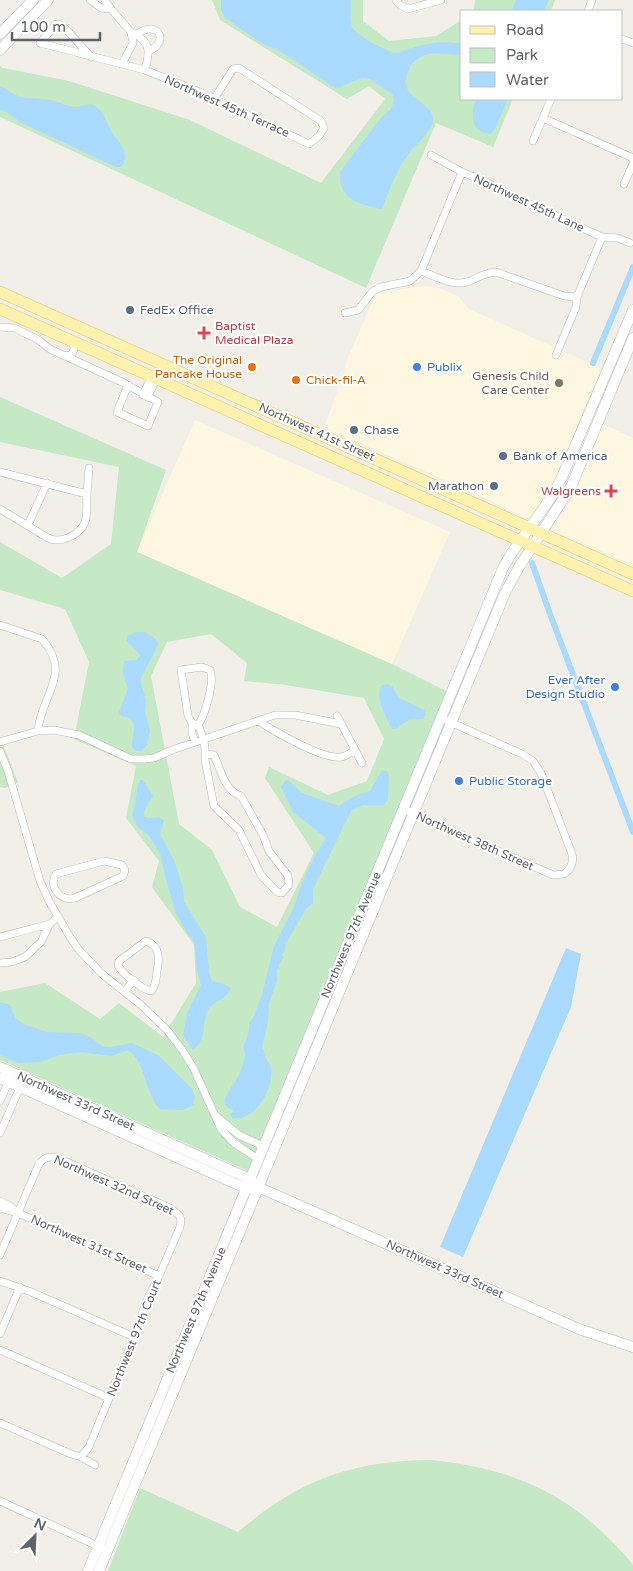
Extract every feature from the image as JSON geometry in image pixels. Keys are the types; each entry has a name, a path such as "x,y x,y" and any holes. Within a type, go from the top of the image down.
{"main road":[{"name":"Northwest 41st Street","path":"0,292 633,574"},
{"name":"Northwest 41st Street","path":"0,309 633,591"}],"street":[{"path":"0,34 33,0"},
{"path":"0,50 48,0"},
{"path":"90,0 101,8 111,9"},
{"path":"105,0 111,9 145,42 149,51 145,70"},
{"path":"396,0 400,6 408,9 441,0"},
{"name":"Northwest 45th Terrace","path":"91,57 66,29 59,24 56,24 40,43 91,57 145,70 214,99 309,144 319,136 324,128 323,124 310,114 239,68 236,68 214,99"},
{"path":"134,33 146,28 157,31 160,42 149,51"},
{"path":"122,64 133,43 134,33"},
{"path":"533,142 551,100"},
{"path":"543,118 633,158"},
{"name":"Northwest 45th Lane","path":"431,154 462,172 602,237 618,238 630,243"},
{"path":"624,184 633,164"},
{"path":"345,313 358,310 373,291 382,287 410,281 421,271 462,172"},
{"path":"556,355 576,307 577,297 602,237"},
{"path":"421,271 452,283 468,282 484,272 496,272 564,296 577,297"},
{"name":"Northwest 97th Avenue","path":"88,1571 103,1548 258,1187 369,891 403,809 505,593 532,546 536,530 562,477 633,310"},
{"path":"0,327 14,328 37,339 48,348 128,385 158,402 148,426 117,412 128,385"},
{"name":"Northwest 97th Avenue","path":"99,1571 103,1548 248,1183 379,896 414,814 446,720 503,568 521,541 536,530 564,500 574,481 633,338"},
{"path":"66,356 72,354 74,342"},
{"path":"145,396 148,384 154,378"},
{"path":"0,508 55,540 69,537 83,525 86,517 89,468"},
{"path":"0,472 87,494"},
{"path":"28,525 47,483"},
{"path":"0,625 42,639 54,660 56,667 54,681 51,693 40,716 38,730"},
{"path":"195,742 192,733 195,724 205,712 212,677 207,668 181,670 188,716 195,724 204,739 204,760 214,806 218,812 239,830 261,874 277,892 282,893 290,885 288,876 269,851 263,835 241,796 234,794 229,789 214,755 205,754"},
{"path":"0,742 38,730 54,730 73,733 128,758 154,758 275,715 290,715 341,724"},
{"path":"337,716 362,763"},
{"name":"Northwest 38th Street","path":"403,809 547,873 564,874 570,868 573,858 537,766 522,754 446,720"},
{"path":"258,721 302,745 327,755 341,757 355,750"},
{"path":"0,751 8,771 33,860 45,893 57,917 79,950 102,974 153,1016 173,1037 194,1069 219,1126 234,1143 258,1159"},
{"path":"104,861 119,864 125,870 120,878 72,899 62,898 56,889 54,880 56,874 96,862 104,861"},
{"path":"45,893 56,889"},
{"path":"369,891 379,896"},
{"path":"0,963 12,962 25,957 43,939 50,924 57,917"},
{"path":"0,937 50,924"},
{"path":"143,942 150,942 156,948 159,956 154,988 151,991 147,990 134,980 119,968 118,963 143,942"},
{"path":"124,992 134,980"},
{"name":"Northwest 33rd Street","path":"0,1067 7,1078 583,1330 633,1347"},
{"path":"0,1101 7,1078"},
{"path":"0,1133 22,1083"},
{"path":"216,1116 239,1135 264,1146"},
{"name":"Northwest 32nd Street","path":"18,1213 38,1166 46,1158 53,1157 173,1210 180,1217"},
{"name":"Northwest 31st Street","path":"0,1201 18,1213"},
{"name":"Northwest 31st Street","path":"0,1208 18,1213 159,1276"},
{"path":"0,1256 18,1213"},
{"name":"Northwest 97th Court","path":"81,1457 88,1449 134,1337 143,1309 180,1227 180,1217"},
{"path":"0,1281 20,1287 134,1337"},
{"path":"0,1334 20,1287"},
{"path":"0,1350 109,1398"},
{"path":"0,1423 81,1457 95,1465"},
{"path":"0,1501 103,1548"}],"shaded area":[{"path":"423,286 436,287 458,296 469,309 600,368 552,485 534,514 529,517 526,518 459,486 324,428 345,370 346,362 377,293"},
{"path":"195,420 450,532 392,664 137,552"},
{"path":"603,424 633,438 633,565 564,535 554,527 573,496"}],"green space":[{"path":"212,0 363,0 363,21 389,41 436,36 460,21 460,100 513,100 493,147 436,123 366,288 0,117 0,66 69,81 190,120 321,183 385,99 369,86 347,99 220,20"},
{"path":"475,0 555,0 551,10 474,10"},
{"path":"0,397 166,470 137,552 392,664 448,692 248,1171 0,1060 0,992 45,983 100,1019 119,1003 163,1037 196,983 194,945 152,887 159,861 126,818 136,766 74,739 89,662 65,609 0,590 0,542 62,578 111,544 119,467 0,442","holes":["211,634 247,663 244,681 286,685 364,698 384,739 367,781 328,795 269,767 265,778 314,853 277,927 240,907 212,850 179,824 151,676 167,642"]},
{"path":"0,737 18,782 5,788 0,787"},
{"path":"431,1460 462,1464 516,1478 564,1502 608,1537 633,1565 633,1571 108,1571 140,1488 238,1532 282,1499 327,1477 375,1464"}],"water":[{"path":"221,0 351,0 351,21 354,30 365,39 387,50 397,53 431,43 460,44 460,55 440,53 426,55 419,57 410,68 406,78 406,86 409,92 430,111 433,122 428,132 402,164 381,209 358,202 346,194 340,181 340,172 380,119 391,109 394,101 393,95 370,79 363,78 335,88 291,58 263,44 235,25 224,16 221,9"},
{"path":"516,0 549,0 544,10 512,10"},
{"path":"0,86 20,97 51,100 74,107 88,104 97,107 102,112 124,152 124,162 121,167 116,167 20,122 7,112 0,110"},
{"path":"476,100 508,100 491,134 484,133 476,127 473,116"},
{"path":"136,632 145,632 157,640 158,645 140,680 146,700 145,713 150,731 147,745 142,751 136,751 132,747 134,726 130,718 121,716 119,712 128,689 123,673 124,661 137,660 140,655 126,640 127,636"},
{"path":"382,685 392,686 399,698 424,710 426,714 423,719 409,720 392,729 379,695"},
{"path":"382,770 387,771 389,775 388,799 384,805 363,805 351,811 313,889 313,903 306,909 287,941 282,954 283,958 279,965 280,968 277,969 277,981 269,1003 268,1021 262,1049 271,1068 268,1090 256,1109 244,1117 233,1119 230,1115 234,1111 224,1103 226,1095 242,1069 249,1023 253,1018 262,995 274,946 294,907 302,882 326,838 293,812 281,787 286,780 302,793 339,806 354,796 370,791"},
{"path":"140,780 143,780 153,796 145,809 144,815 164,820 160,834 175,862 183,888 184,902 206,937 209,973 212,981 231,988 226,996 213,1004 208,1010 201,1041 193,1050 183,1035 187,1013 201,985 197,970 194,942 176,913 160,853 149,836 137,826 132,815"},
{"path":"566,948 581,954 571,1007 463,1257 440,1247"},
{"path":"0,1002 10,1005 15,1018 24,1024 47,1032 80,1033 90,1037 102,1046 110,1047 132,1043 158,1055 192,1089 195,1097 193,1105 183,1110 160,1109 151,1095 139,1063 128,1050 111,1056 81,1052 59,1055 40,1062 19,1063 0,1055"}],"waterway":[{"path":"593,363 633,267"},
{"path":"532,563 633,832"}],"place":[{"name":"FedEx Office","path":"130,310"},
{"name":"Baptist Medical Plaza","path":"204,333"},
{"name":"The Original Pancake House","path":"252,367"},
{"name":"Publix","path":"417,367"},
{"name":"Chick-fil-A","path":"296,380"},
{"name":"Genesis Child Care Center","path":"559,383"},
{"name":"Chase","path":"354,430"},
{"name":"Bank of America","path":"503,456"},
{"name":"Marathon","path":"494,486"},
{"name":"Walgreens","path":"611,491"},
{"name":"Ever After Design Studio","path":"615,687"},
{"name":"Public Storage","path":"459,781"}]}
